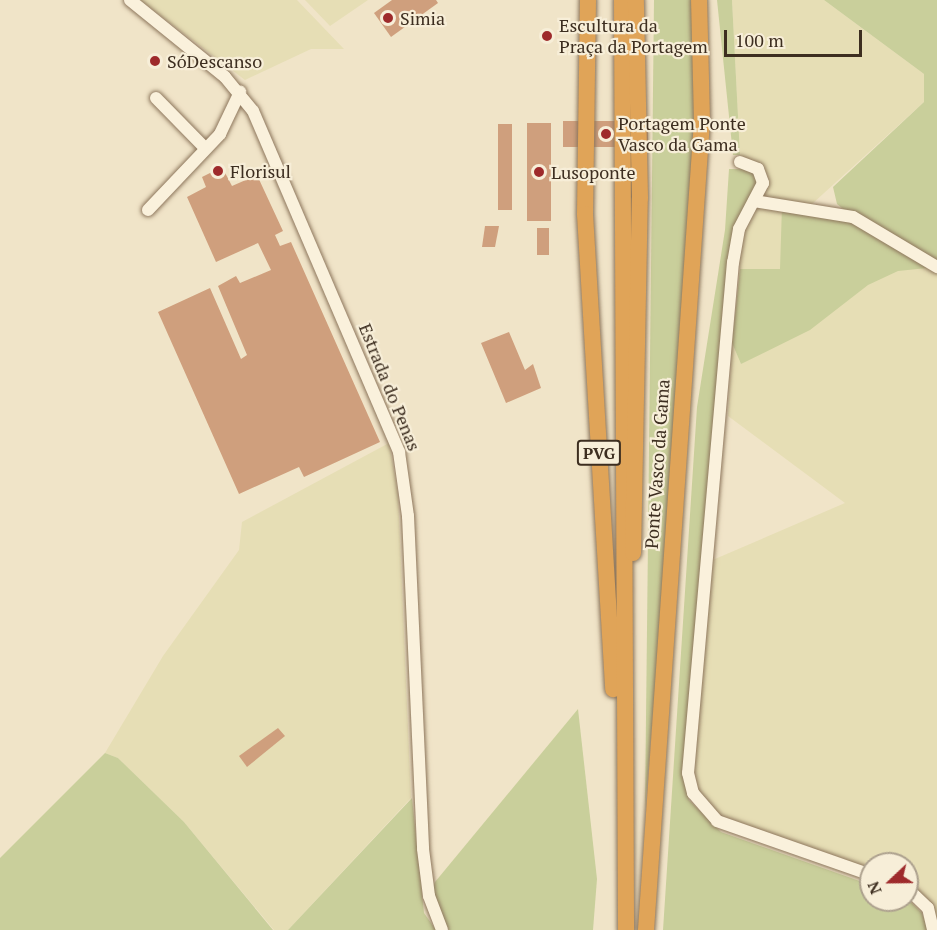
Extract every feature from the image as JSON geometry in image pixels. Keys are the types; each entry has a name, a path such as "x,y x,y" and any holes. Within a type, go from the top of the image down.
{"highway":[{"name":"Ponte Vasco da Gama","path":"588,0 585,223 626,905"},
{"name":"Ponte Vasco da Gama","path":"622,0 626,930"},
{"name":"Ponte Vasco da Gama","path":"626,905 640,187 636,0"},
{"name":"Ponte Vasco da Gama","path":"646,930 702,121 699,0"}],"street":[{"name":"Estrada do Penas","path":"130,0 240,92 263,129 399,452 408,516 423,849 429,896 442,930"},
{"path":"148,210 220,134 240,92"},
{"path":"156,98 205,148"},
{"path":"740,162 758,169 763,179 739,229 733,262 688,773 693,793 717,821 859,871"},
{"path":"754,201 853,217 937,267"},
{"path":"919,899 928,908 933,930"}],"shaded area":[{"path":"140,0 297,0 344,49 311,49 245,80"},
{"path":"305,0 368,0 330,26"},
{"path":"732,0 824,0 924,74 924,102 812,204 780,269 740,269 740,155"},
{"path":"896,260 937,267 937,930 919,905 919,852 859,852 859,871 717,821 688,773 708,562 845,503 728,416 732,343 741,364"},
{"path":"389,443 398,494 411,798 288,930 274,930 184,822 118,758 105,753 163,656 239,550 242,522"}],"green space":[{"path":"654,0 693,0 697,74 683,351 645,809"},
{"path":"717,0 732,0 740,155 733,155"},
{"path":"824,0 937,0 937,267 898,271 868,285 810,330 741,364 732,343 740,269 780,269 782,206 852,216 837,204 833,187 924,102 924,74"},
{"path":"729,169 752,169 759,180 736,227 684,760 689,800 721,832 859,881 859,912 919,912 919,910 928,930 663,930 697,407 725,230"},
{"path":"578,709 597,879 593,930 449,930 439,913 432,889 435,882"},
{"path":"105,753 118,758 184,822 273,930 0,930 0,858"},
{"path":"412,798 424,913 436,930 288,930"}],"building":[{"path":"392,0 436,0 438,3 391,37 374,13"},
{"name":"Portagem Ponte Vasco da Gama","path":"563,121 648,121 648,147 563,147"},
{"name":"Lusoponte","path":"527,123 551,123 551,221 527,221"},
{"path":"498,124 512,124 512,210 498,210"},
{"path":"222,167 232,186 257,175 283,231 275,235 280,246 291,242 380,442 304,477 299,467 239,494 158,312 210,288 241,359 247,355 218,286 236,276 240,283 271,270 258,243 216,262 187,197 206,187 202,177"},
{"path":"485,226 499,226 495,247 482,247"},
{"path":"537,228 549,228 549,255 537,255"},
{"path":"509,332 525,370 533,364 541,388 506,403 481,343"},
{"path":"278,728 285,736 247,767 239,756"}],"place":[{"name":"Simia","path":"388,18"},
{"name":"Escultura da Praça da Portagem","path":"547,36"},
{"name":"SóDescanso","path":"155,61"},
{"name":"Portagem Ponte Vasco da Gama","path":"606,134"},
{"name":"Florisul","path":"218,171"},
{"name":"Lusoponte","path":"539,172"}]}
